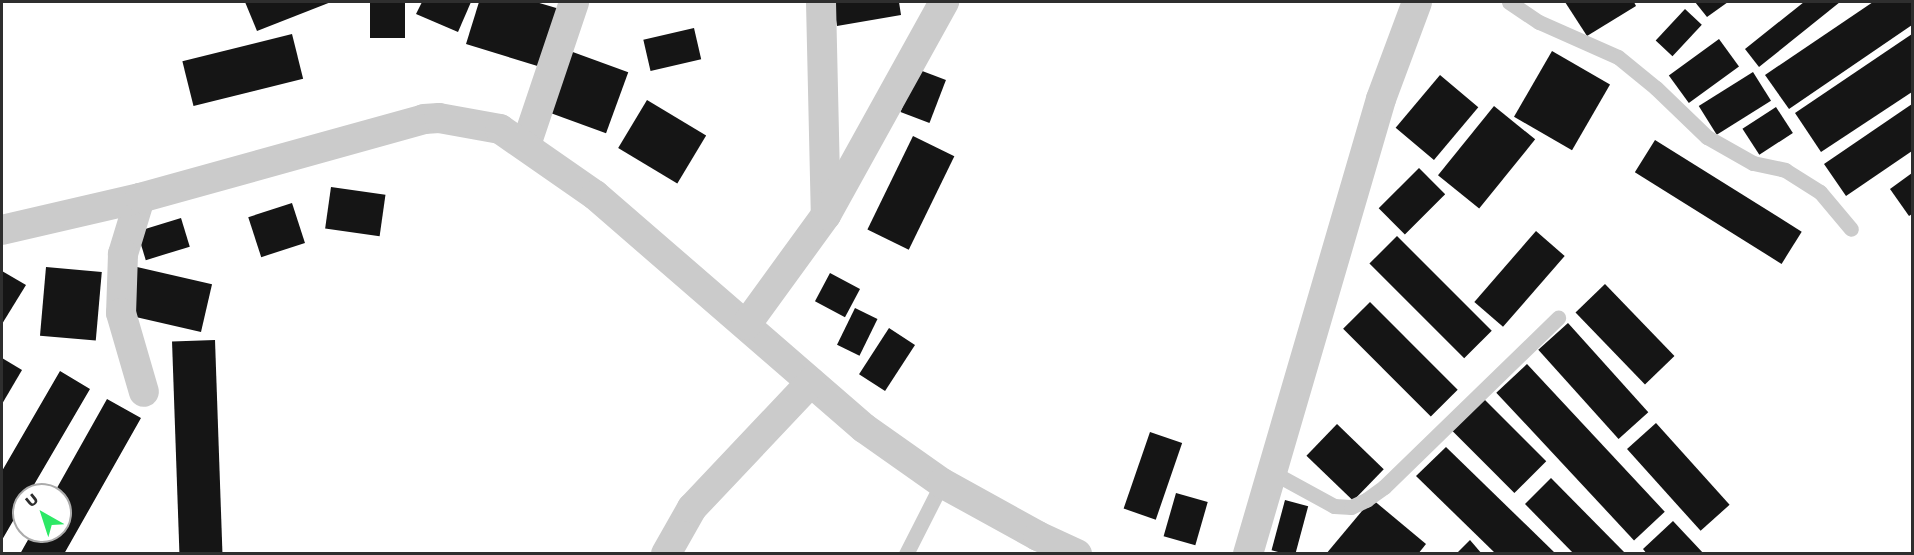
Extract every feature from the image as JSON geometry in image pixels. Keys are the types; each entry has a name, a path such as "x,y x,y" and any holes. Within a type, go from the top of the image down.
{"street":[{"path":"526,145 574,2"},
{"path":"821,2 826,215"},
{"path":"746,325 826,215 944,2"},
{"path":"1248,554 1380,99 1418,2"},
{"path":"2,230 140,198 424,119 439,118 500,129 595,195 864,428 942,483 1038,536 1077,554"},
{"path":"140,198 123,254 121,313 144,392"},
{"path":"666,554 692,508 811,382"}],"lane":[{"path":"1509,2 1539,21 1618,57 1656,88 1707,137 1754,163 1785,170 1820,192 1851,230"},
{"path":"1272,472 1334,506 1351,507 1366,500 1384,487 1558,318"},
{"path":"906,554 942,483"}],"building":[{"path":"245,2 331,2 257,31"},
{"path":"370,2 405,2 405,38 370,38"},
{"path":"422,2 471,2 458,32 416,14"},
{"path":"479,2 536,2 563,10 544,68 466,44"},
{"path":"833,2 899,2 901,15 837,26"},
{"path":"1565,2 1634,2 1636,6 1587,36"},
{"path":"1695,2 1728,2 1707,17"},
{"path":"1804,2 1840,2 1759,67 1745,49"},
{"path":"1873,2 1912,2 1912,25 1789,109 1765,75"},
{"path":"1685,9 1702,25 1672,56 1656,40"},
{"path":"694,28 701,59 651,71 643,40"},
{"path":"292,34 303,79 193,106 182,61"},
{"path":"1912,34 1912,92 1821,152 1795,113"},
{"path":"1719,39 1739,67 1689,103 1669,75"},
{"path":"570,51 628,72 606,133 548,112"},
{"path":"1552,51 1610,84 1572,150 1514,117"},
{"path":"917,69 946,80 929,123 901,112"},
{"path":"1753,72 1771,101 1717,135 1699,106"},
{"path":"1440,75 1478,107 1434,160 1396,128"},
{"path":"647,100 706,136 677,184 618,148"},
{"path":"1912,104 1912,151 1846,196 1824,164"},
{"path":"1494,106 1535,139 1479,209 1438,175"},
{"path":"1776,107 1793,133 1759,155 1742,129"},
{"path":"913,136 954,156 909,250 867,229"},
{"path":"1655,140 1802,232 1782,264 1635,172"},
{"path":"1419,168 1445,194 1405,234 1379,208"},
{"path":"1912,173 1912,214 1909,216 1890,189"},
{"path":"331,187 385,195 380,236 325,229"},
{"path":"292,203 305,243 261,257 248,217"},
{"path":"181,218 190,247 146,260 137,231"},
{"path":"1536,231 1565,256 1503,327 1474,302"},
{"path":"1397,236 1492,331 1464,358 1369,264"},
{"path":"46,267 102,272 96,341 40,336"},
{"path":"137,267 212,284 201,332 126,315"},
{"path":"2,271 26,285 2,324"},
{"path":"830,273 860,289 845,317 815,301"},
{"path":"1605,284 1674,356 1645,384 1576,312"},
{"path":"1370,302 1458,390 1431,417 1343,329"},
{"path":"855,308 877,319 859,356 837,345"},
{"path":"1568,323 1648,412 1619,439 1538,350"},
{"path":"889,328 915,345 885,391 859,374"},
{"path":"215,340 222,554 179,554 172,342"},
{"path":"2,358 22,370 2,404"},
{"path":"1527,364 1665,512 1634,540 1496,393"},
{"path":"60,371 90,389 35,483 12,483 12,523 2,540 2,471"},
{"path":"107,399 141,418 72,540 72,483 60,483"},
{"path":"1484,399 1546,461 1514,493 1452,431"},
{"path":"1656,423 1730,505 1701,531 1627,449"},
{"path":"1337,424 1384,469 1353,501 1306,456"},
{"path":"1150,432 1182,443 1156,520 1124,509"},
{"path":"1446,447 1556,554 1496,554 1416,476"},
{"path":"1551,478 1626,554 1574,554 1525,504"},
{"path":"1176,493 1208,502 1195,545 1164,536"},
{"path":"1372,499 1426,544 1418,554 1326,554"},
{"path":"1285,500 1308,506 1295,554 1272,550"},
{"path":"1673,521 1704,554 1647,554 1643,549"},
{"path":"1470,540 1482,554 1456,554"},
{"path":"26,543 70,543 64,554 20,554"}]}
